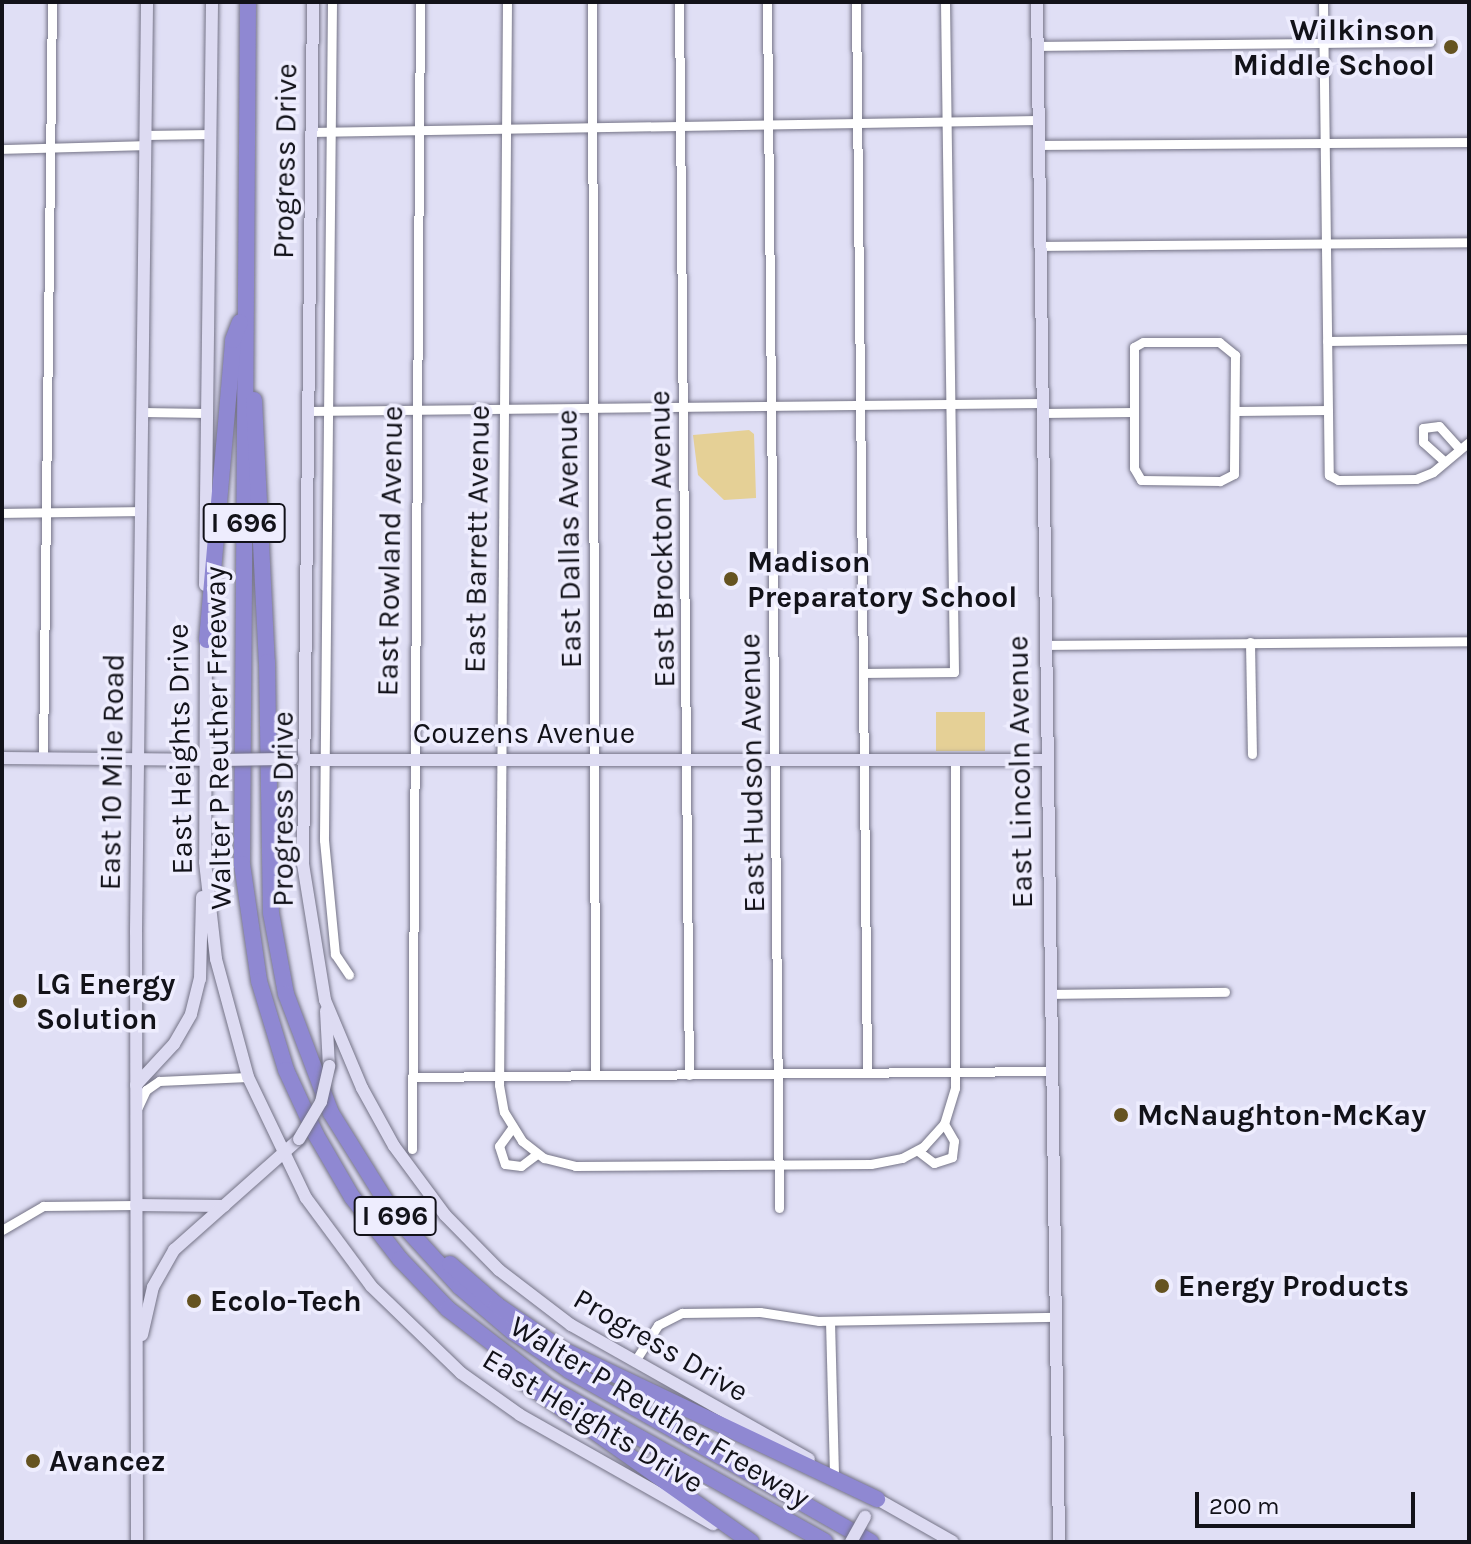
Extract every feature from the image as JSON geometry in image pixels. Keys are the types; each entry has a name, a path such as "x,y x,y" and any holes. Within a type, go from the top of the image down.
{"highway":[{"name":"Walter P Reuther Freeway","path":"248,2 242,838 247,914 267,1014 296,1094 339,1177 381,1237 448,1309 514,1363 825,1542"},
{"name":"Walter P Reuther Freeway","path":"246,234 267,662 267,875 286,994 331,1113 380,1196 417,1242 488,1312 570,1371 871,1542"},
{"path":"207,640 233,340 244,313"},
{"path":"381,1237 411,1285 467,1340 749,1542"},
{"path":"417,1242 561,1349 877,1499"}],"main road":[{"name":"East 10 Mile Road","path":"137,1542 136,1085 147,2"},
{"name":"East Heights Drive","path":"212,2 205,862 221,981 248,1077 283,1156 350,1261 449,1363 520,1415 749,1542"},
{"name":"Progress Drive","path":"313,2 307,906 325,1000 370,1104 445,1215 528,1295 635,1361 953,1542"},
{"name":"East Lincoln Avenue","path":"1037,2 1059,1542"},
{"name":"Couzens Avenue","path":"2,758 1046,760"},
{"path":"136,1085 174,1044 195,1002 205,862"},
{"path":"137,1357 149,1299 163,1265 187,1235 283,1156 299,1139 321,1102 329,1066 325,1000"},
{"path":"136,1205 224,1206"},
{"path":"851,1542 865,1517 878,1509 898,1512"}],"street":[{"path":"43,757 52,2"},
{"path":"332,2 324,761 328,909 337,960 349,975"},
{"name":"East Rowland Avenue","path":"412,1149 411,760 420,2"},
{"name":"East Barrett Avenue","path":"507,2 499,1076 501,1105 512,1128"},
{"name":"East Dallas Avenue","path":"592,2 595,1075"},
{"name":"East Brockton Avenue","path":"679,2 689,1075"},
{"name":"East Hudson Avenue","path":"767,2 777,758 779,1208"},
{"path":"856,2 867,1073"},
{"path":"865,673 954,672 945,2"},
{"path":"1323,2 1329,471 1334,480 1416,479 1469,442"},
{"path":"1037,46 1430,42"},
{"path":"311,132 1038,120"},
{"path":"2,149 211,134"},
{"path":"1038,145 1469,142"},
{"path":"1039,246 1469,242"},
{"path":"1327,341 1469,339"},
{"path":"1138,343 1228,345 1235,355 1234,474 1220,481 1146,481 1135,473 1133,412 1132,351 1138,343"},
{"path":"308,411 950,404 1133,412"},
{"path":"1236,411 1328,410"},
{"path":"142,412 208,413"},
{"path":"1444,461 1423,442 1423,428 1439,426 1458,447"},
{"path":"2,513 141,511"},
{"path":"1044,645 1469,641"},
{"path":"1250,642 1252,754"},
{"path":"537,1154 521,1166 505,1164 499,1146 512,1128 537,1154 575,1166 881,1163 918,1151 944,1124 955,1072 955,760"},
{"path":"1049,994 1225,992"},
{"path":"412,1077 1051,1071"},
{"path":"136,1110 154,1083 248,1077"},
{"path":"918,1151 934,1163 952,1157 954,1141 944,1124"},
{"path":"2,1230 43,1206 136,1205"},
{"path":"635,1361 658,1325 676,1314 760,1312 830,1321 1055,1317"},
{"path":"830,1321 834,1473"}],"shaded area":[{"path":"749,430 754,434 756,498 724,500 698,475 693,435"},
{"path":"936,712 985,712 985,751 936,751"}],"place":[{"name":"Wilkinson Middle School","path":"1451,47"},
{"name":"Madison Preparatory School","path":"731,579"},
{"name":"LG Energy Solution","path":"20,1001"},
{"name":"McNaughton-McKay","path":"1121,1115"},
{"name":"Energy Products","path":"1162,1286"},
{"name":"Ecolo-Tech","path":"194,1301"},
{"name":"Avancez","path":"33,1461"}]}
